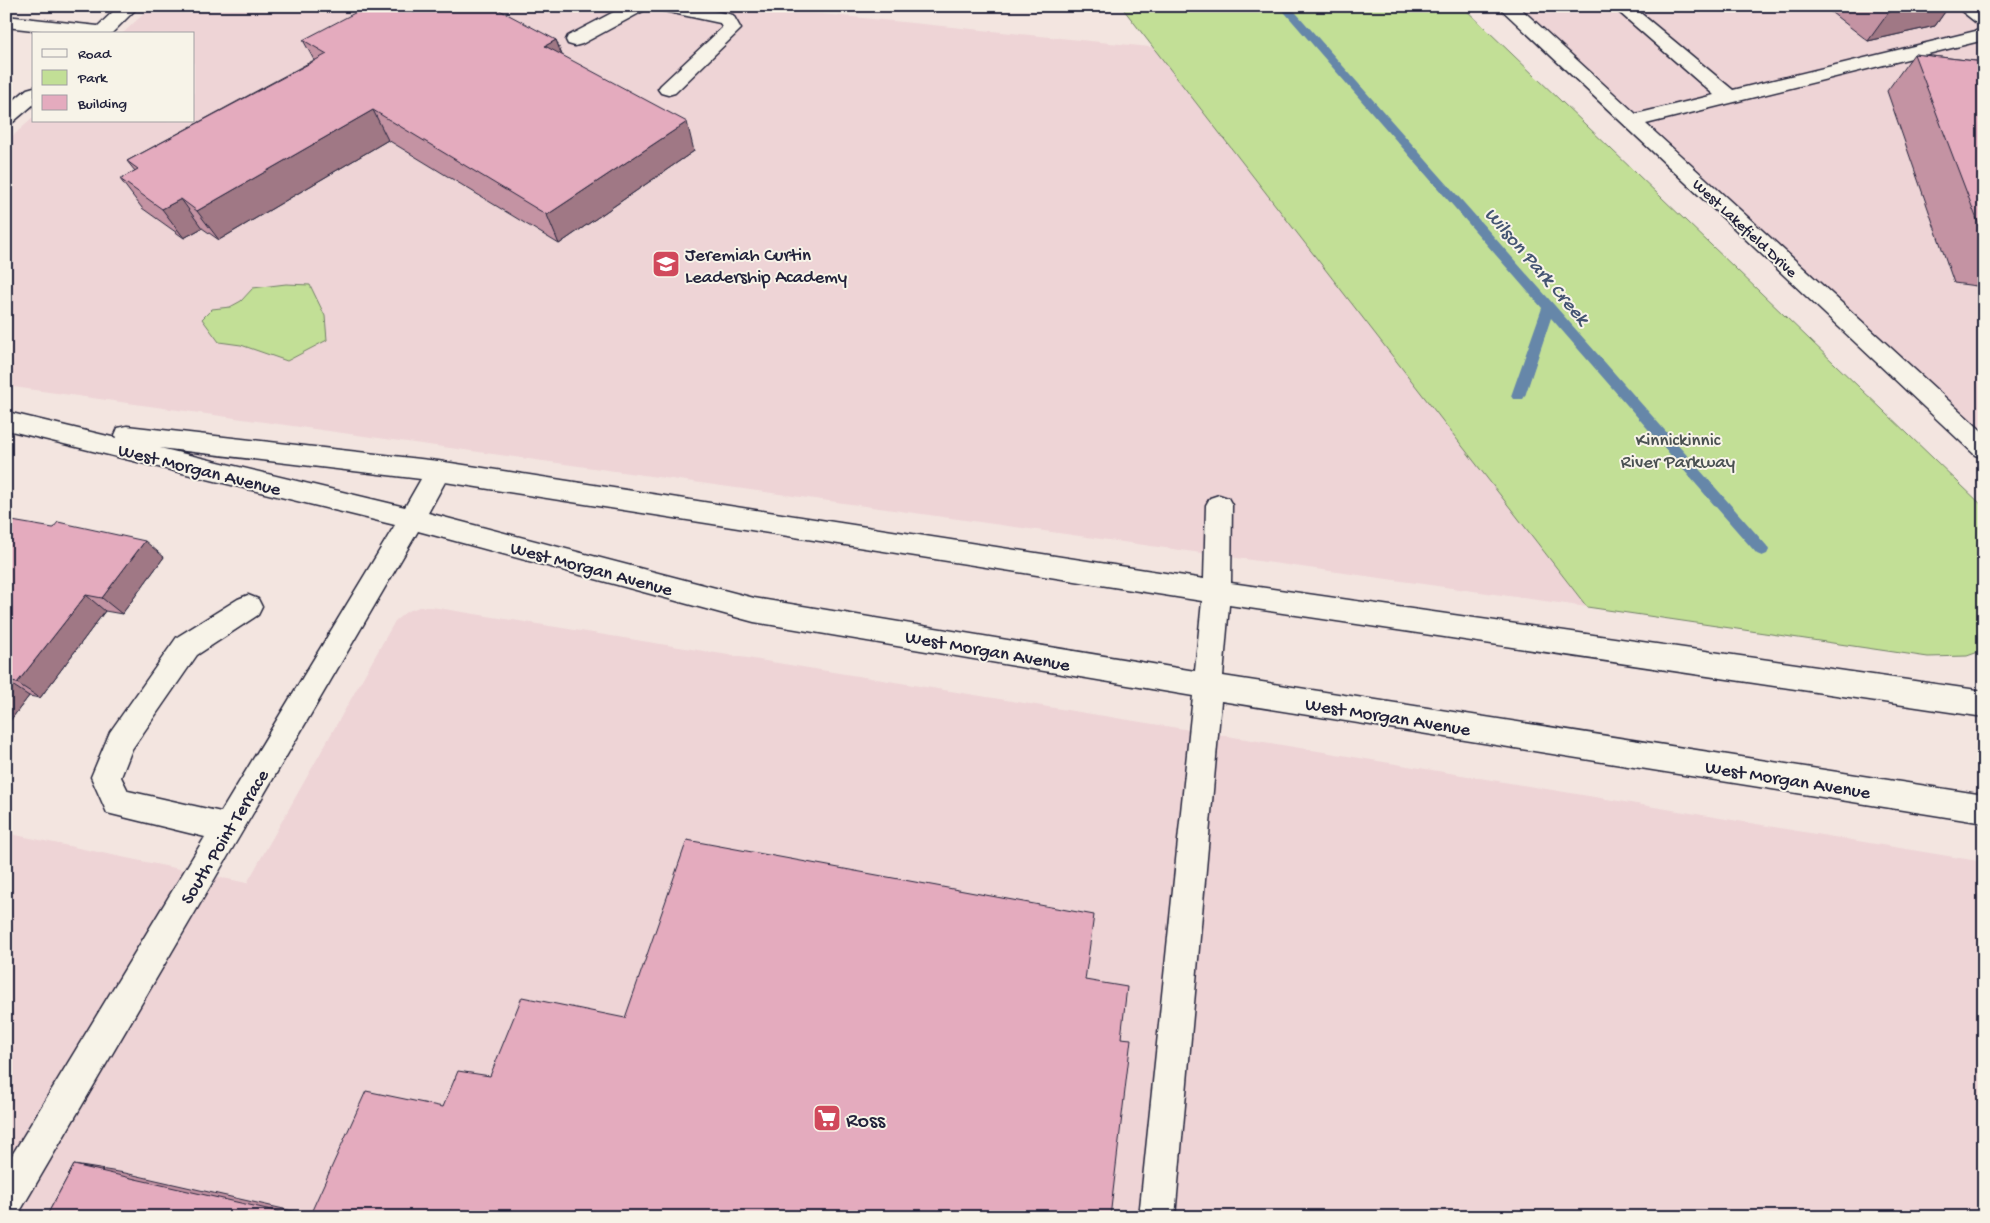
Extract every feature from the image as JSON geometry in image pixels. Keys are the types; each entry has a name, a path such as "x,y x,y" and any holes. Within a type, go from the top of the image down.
{"street":[{"path":"102,32 130,6"},
{"path":"575,40 639,6"},
{"path":"665,6 727,19 732,29 668,89"},
{"name":"West Lakefield Drive","path":"1507,6 1978,436"},
{"path":"1621,6 1730,98"},
{"path":"1964,6 1984,20"},
{"path":"6,21 93,32"},
{"path":"1632,121 1984,34"},
{"path":"1930,48 1952,59"},
{"path":"6,118 32,95"},
{"name":"West Morgan Avenue","path":"6,421 438,471 1217,592 1978,700"},
{"name":"West Morgan Avenue","path":"6,421 412,519 754,610 1208,686 1984,809"},
{"name":"South Point Terrace","path":"6,1200 412,519 438,471"},
{"path":"1157,1217 1217,592 1219,505"},
{"path":"228,828 118,803 106,777 120,742 187,646 248,607"}],"shaded area":[{"name":"Jeremiah Curtin Leadership Academy","path":"152,6 743,6 1160,48 1587,607 6,386 6,142 32,119 32,122 195,122 195,32 124,32"},
{"path":"1507,6 1984,6 1984,448"},
{"path":"419,607 432,607 1264,742 1984,862 1984,1217 6,1217 6,833 247,883 395,621 406,612"}],"green space":[{"name":"Kinnickinnic River Parkway","path":"1121,6 1462,6 1984,507 1984,650 1967,656 1928,657 1587,607"},
{"path":"286,284 310,285 325,316 327,340 287,361 241,345 219,342 202,319 212,309 230,307 241,301 253,288"}],"building":[{"path":"368,6 403,6 414,12 425,6 492,6 556,40 545,46 687,122 547,215 373,110 197,211 181,199 162,209 120,179 138,169 127,161 327,54 303,40"},
{"path":"1881,6 1913,6 1889,12"},
{"path":"1914,54 1984,62 1984,238"},
{"path":"6,520 53,528 58,522 145,541 102,598 86,595 17,683 6,681"},
{"path":"687,840 1094,915 1085,980 1127,987 1121,1038 1131,1039 1110,1217 309,1217 366,1091 443,1107 458,1071 490,1076 522,997 625,1018"},
{"path":"74,1165 302,1217 46,1217"}],"waterway":[{"name":"Wilson Park Creek","path":"1284,6 1549,307"},
{"path":"1518,396 1549,307"},
{"name":"Wilson Park Creek","path":"1549,307 1762,550"}],"place":[{"name":"Jeremiah Curtin Leadership Academy","path":"666,264"},
{"name":"Ross","path":"827,1118"}]}
